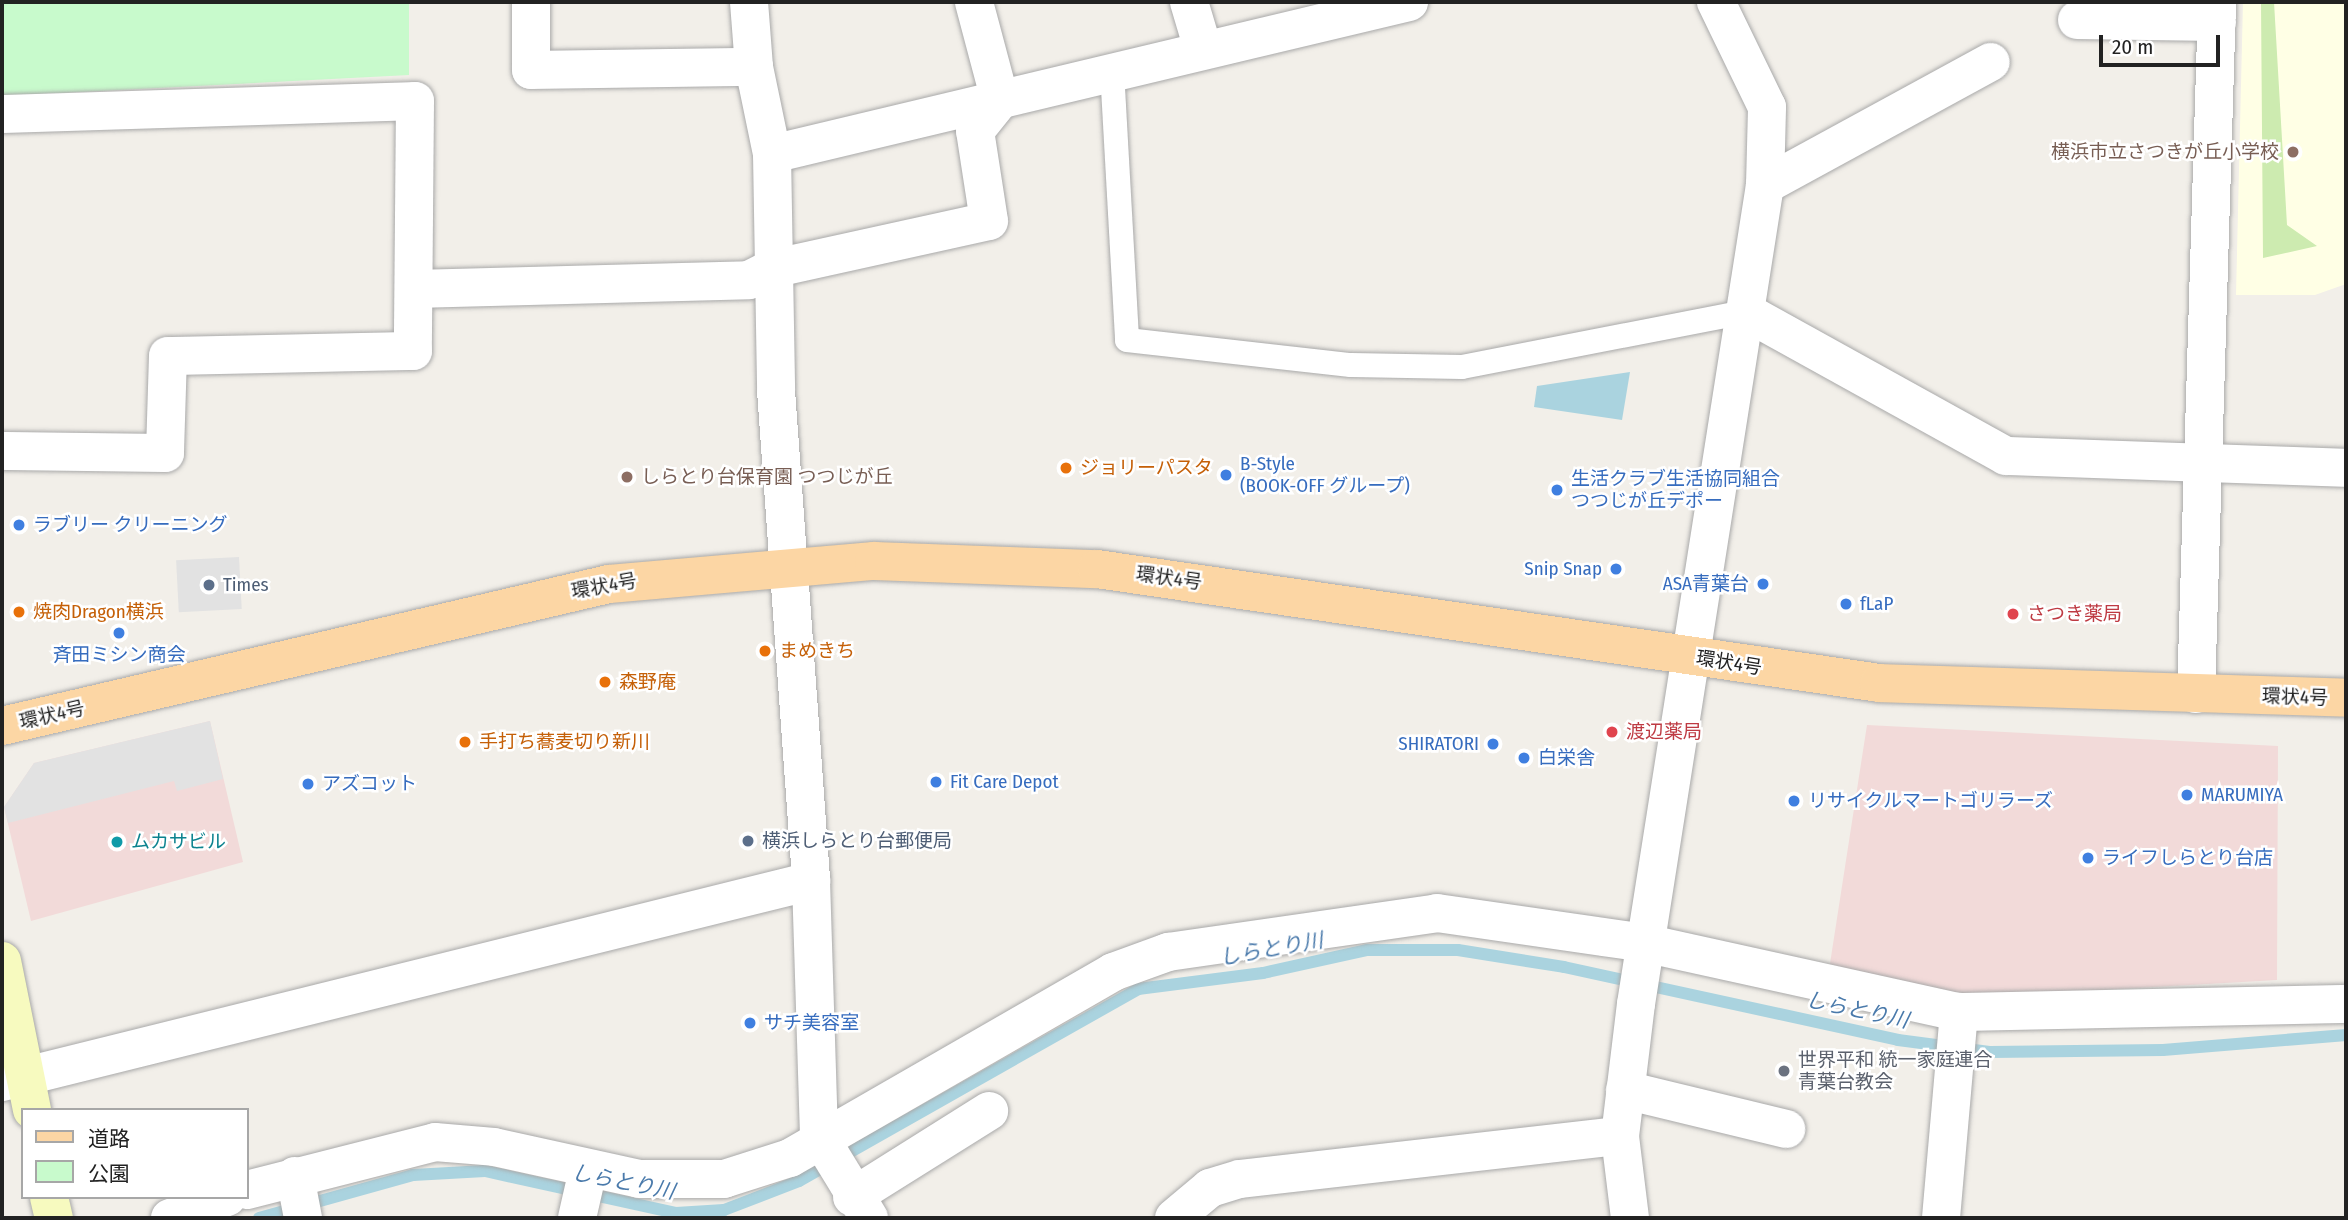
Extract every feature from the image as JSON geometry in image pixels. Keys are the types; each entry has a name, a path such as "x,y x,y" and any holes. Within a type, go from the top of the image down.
{"main road":[{"name":"環状4号","path":"2,726 519,601 645,579 787,566 887,561 1097,569 1879,683 2346,698"}],"street":[{"path":"531,2 531,70 754,67"},
{"path":"749,2 754,67 772,154 771,269 787,566 811,881 821,1139 856,1202 989,1111"},
{"path":"974,2 1000,100"},
{"path":"1189,2 1203,49"},
{"path":"772,154 1000,100 1112,70 1409,2"},
{"path":"1630,1218 1620,1136 1643,948 1692,657 1765,185 1767,107 1716,2"},
{"path":"2077,20 2217,12 2207,463 2196,694"},
{"path":"1765,185 1991,62"},
{"path":"414,289 749,280 771,269 989,221 975,131 1000,100"},
{"path":"2,114 415,101 413,351 168,356 165,453 2,451"},
{"path":"1746,312 2006,456 2346,468"},
{"path":"2,961 19,1089 811,881"},
{"path":"248,1191 298,1192 435,1142 494,1147 587,1175 665,1181 724,1179 790,1158 1113,972 1168,952 1437,913 1643,948 1959,1012 2346,1004"},
{"path":"1941,1218 1959,1012"},
{"path":"1625,1090 1786,1129"},
{"path":"1174,1218 1210,1188 1240,1179 1620,1136"},
{"path":"577,1218 587,1175"},
{"path":"49,1199 54,1218"},
{"path":"170,1218 222,1199"}],"lane":[{"path":"1112,70 1127,340 1351,365 1462,367 1746,312"}],"shaded area":[{"name":"横浜市立さつきが丘小学校","path":"2243,2 2346,2 2346,284 2315,295 2236,295"},
{"name":"Times","path":"239,557 242,609 179,612 176,560"},
{"path":"210,721 243,862 31,921 4,807 34,763"},
{"path":"210,721 223,779 177,791 174,781 8,823 4,807 34,763"},
{"path":"1867,725 2278,746 2277,980 1960,998 1829,970"}],"green space":[{"path":"2,2 409,2 409,75 2,96"},
{"path":"2261,2 2274,2 2287,225 2317,246 2263,258"}],"water":[{"path":"1630,372 1622,420 1534,407 1537,386"}],"waterway":[{"name":"しらとり川","path":"259,1218 413,1175 485,1171 676,1213 724,1210 799,1181 1138,989 1263,973 1367,950 1458,950 1564,967 1898,1040 1991,1052 2163,1050 2346,1035"}],"place":[{"name":"横浜市立さつきが丘小学校","path":"2293,152"},
{"name":"ジョリーパスタ","path":"1066,468"},
{"name":"B-Style (BOOK-OFF グループ)","path":"1226,475"},
{"name":"しらとり台保育園 つつじが丘","path":"627,477"},
{"name":"生活クラブ生活協同組合 つつじが丘デポー","path":"1557,490"},
{"name":"ラブリー クリーニング","path":"19,525"},
{"name":"Snip Snap","path":"1616,569"},
{"name":"ASA青葉台","path":"1763,584"},
{"name":"Times","path":"209,585"},
{"name":"fLaP","path":"1846,604"},
{"name":"焼肉Dragon横浜","path":"19,612"},
{"name":"さつき薬局","path":"2013,614"},
{"name":"斉田ミシン商会","path":"119,633"},
{"name":"まめきち","path":"765,651"},
{"name":"森野庵","path":"605,682"},
{"name":"渡辺薬局","path":"1612,732"},
{"name":"手打ち蕎麦切り新川","path":"465,742"},
{"name":"SHIRATORI","path":"1493,744"},
{"name":"白栄舎","path":"1524,758"},
{"name":"Fit Care Depot","path":"936,782"},
{"name":"アズコット","path":"308,784"},
{"name":"MARUMIYA","path":"2187,795"},
{"name":"リサイクルマートゴリラーズ","path":"1794,801"},
{"name":"横浜しらとり台郵便局","path":"748,841"},
{"name":"ムカサビル","path":"117,842"},
{"name":"ライフしらとり台店","path":"2088,858"},
{"name":"サチ美容室","path":"750,1023"},
{"name":"世界平和 統一家庭連合 青葉台教会","path":"1784,1071"}]}
